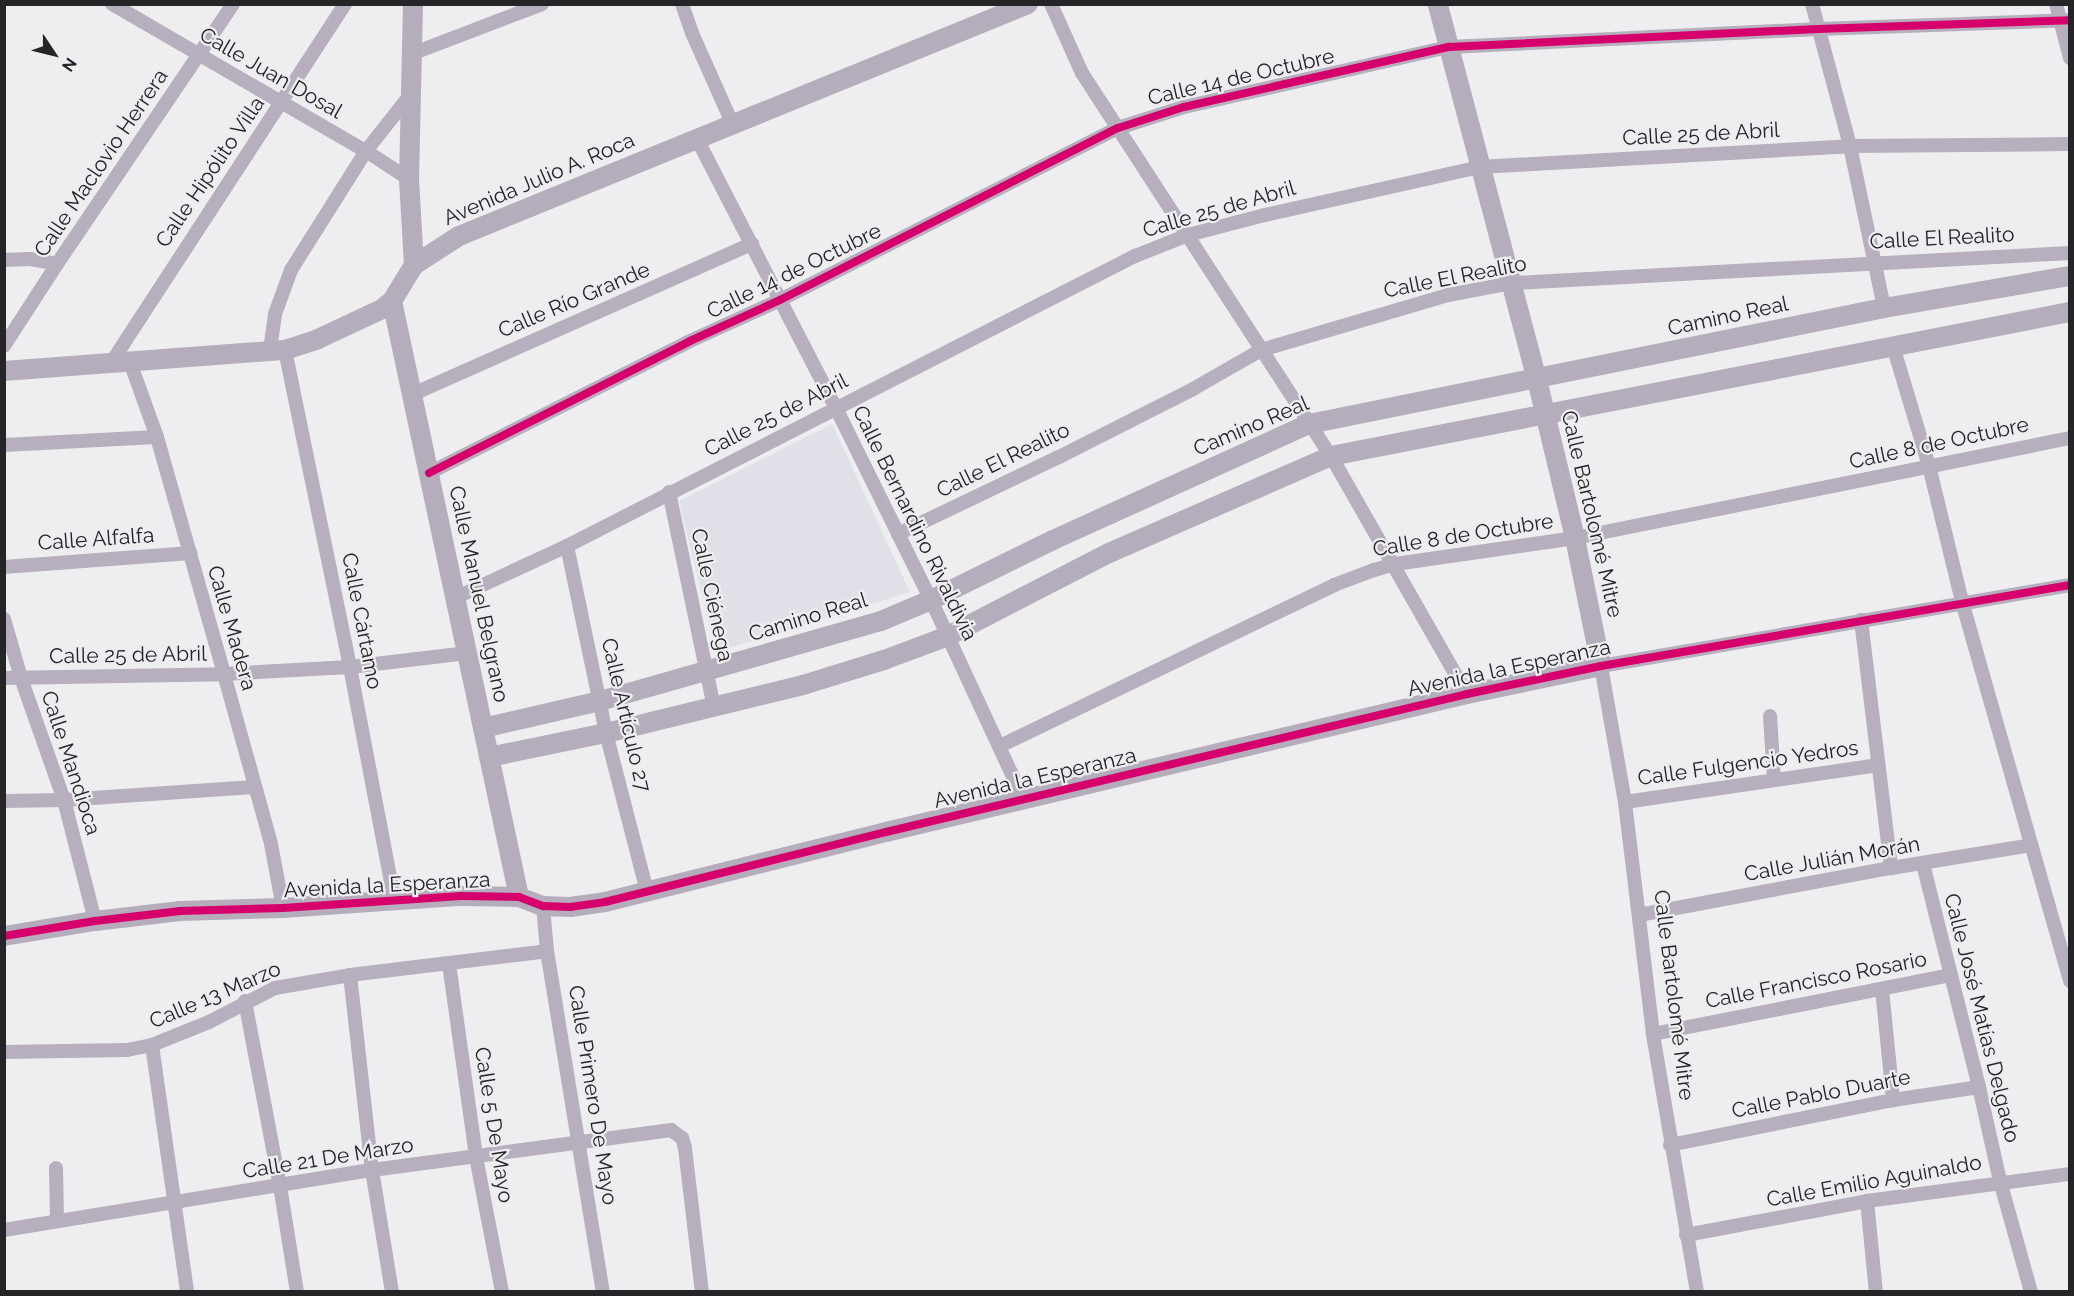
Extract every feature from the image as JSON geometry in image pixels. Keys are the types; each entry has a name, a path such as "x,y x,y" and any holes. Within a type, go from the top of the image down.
{"street":[{"name":"Calle Maclovio Herrera","path":"4,346 233,4"},
{"name":"Calle Hipólito Villa","path":"120,363 345,4"},
{"path":"413,4 414,53 409,179 414,265"},
{"path":"414,53 542,4"},
{"path":"682,4 692,33 732,123"},
{"name":"Avenida Julio A. Roca","path":"4,371 278,350 347,327 392,301 414,265 459,236 1028,4"},
{"path":"1051,4 1082,73 1331,456 1395,564 1467,694"},
{"name":"Calle Bartolomé Mitre","path":"1437,4 1479,167 1513,283 1575,538 1625,802 1653,1034 1670,1145 1697,1292"},
{"path":"1812,4 1850,146 1884,308"},
{"path":"2056,4 2065,21 2070,58"},
{"name":"Calle Juan Dosal","path":"116,5 199,56 366,151 409,179"},
{"name":"Calle 14 de Octubre","path":"429,472 690,341 780,300 1118,128 1184,106 1449,47 1818,29 2065,21"},
{"name":"Calle Cártamo","path":"394,902 350,667 278,350 274,314 291,270 366,151 389,118 411,94"},
{"name":"Calle Bernardino Rivaldivia","path":"697,139 836,408 931,600 946,637 1024,800"},
{"name":"Calle 25 de Abril","path":"457,597 567,546 1134,255 1188,235 1265,215 1479,167 1850,146 2070,144"},
{"name":"Calle Río Grande","path":"413,394 752,244"},
{"name":"Calle El Realito","path":"898,534 1059,457 1192,389 1262,350 1436,298 1513,283 2070,253"},
{"path":"4,261 30,260 57,264"},
{"name":"Camino Real","path":"483,728 600,701 855,629 931,600 1053,540 1309,424 1537,380 1884,308 2070,276"},
{"name":"Calle Manuel Belgrano","path":"392,301 457,597 519,897"},
{"path":"489,757 606,733 846,673 946,637 1109,553 1331,456 1545,412 2070,312"},
{"path":"1893,346 1929,466 1963,605 2070,981"},
{"name":"Calle Madera","path":"120,363 157,436 271,844 283,908"},
{"path":"4,445 157,436"},
{"name":"Calle 8 de Octubre","path":"1000,746 1334,585 1395,564 1575,538 2070,438"},
{"name":"Calle Ciénega","path":"669,492 714,707"},
{"name":"Calle Artículo 27","path":"567,546 606,733 647,892"},
{"name":"Calle Alfalfa","path":"4,567 190,553"},
{"name":"Avenida la Esperanza","path":"4,936 95,921 180,911 283,908 461,896 519,897 543,906 570,907 647,892 1467,694 1600,666 2070,585"},
{"name":"Calle Mandioca","path":"4,619 21,678 64,800 95,921"},
{"path":"1861,620 1891,868"},
{"name":"Calle 25 de Abril","path":"4,678 224,674 350,667 467,653"},
{"path":"1770,716 1774,780"},
{"name":"Calle Fulgencio Yedros","path":"1625,802 1878,765"},
{"path":"4,801 64,800 254,787"},
{"name":"Calle Julián Morán","path":"1639,915 1891,868 2031,845"},
{"name":"Calle José Matías Delgado","path":"1923,864 1980,1087 2000,1181 2031,1292"},
{"name":"Calle Primero De Mayo","path":"543,906 548,951 603,1292"},
{"name":"Calle 13 Marzo","path":"4,1052 127,1050 152,1045 209,1022 275,988 350,975 548,951"},
{"name":"Calle 5 De Mayo","path":"449,964 476,1157 501,1292"},
{"path":"350,975 372,1170 392,1292"},
{"name":"Calle Francisco Rosario","path":"1653,1034 1951,975"},
{"path":"1882,988 1893,1101"},
{"path":"245,1002 280,1186 297,1292"},
{"path":"152,1045 177,1203 188,1292"},
{"name":"Calle Pablo Duarte","path":"1670,1145 1893,1101 1980,1087"},
{"name":"Calle 21 De Marzo","path":"4,1230 372,1170 671,1130 682,1138 702,1292"},
{"path":"56,1168 57,1220"},
{"name":"Calle Emilio Aguinaldo","path":"1686,1235 1868,1201 2000,1181 2070,1174"},
{"path":"1868,1201 1876,1292"}],"shaded area":[{"path":"832,424 910,592 716,652 679,501"}],"cycle path":[{"path":"429,473 690,341 780,300 1118,128 1184,107 1449,47 1818,29 2070,20"},
{"path":"4,936 95,921 180,911 283,908 461,896 519,897 543,906 570,907 605,902 886,832 1467,694 1601,666 2070,585"}]}
